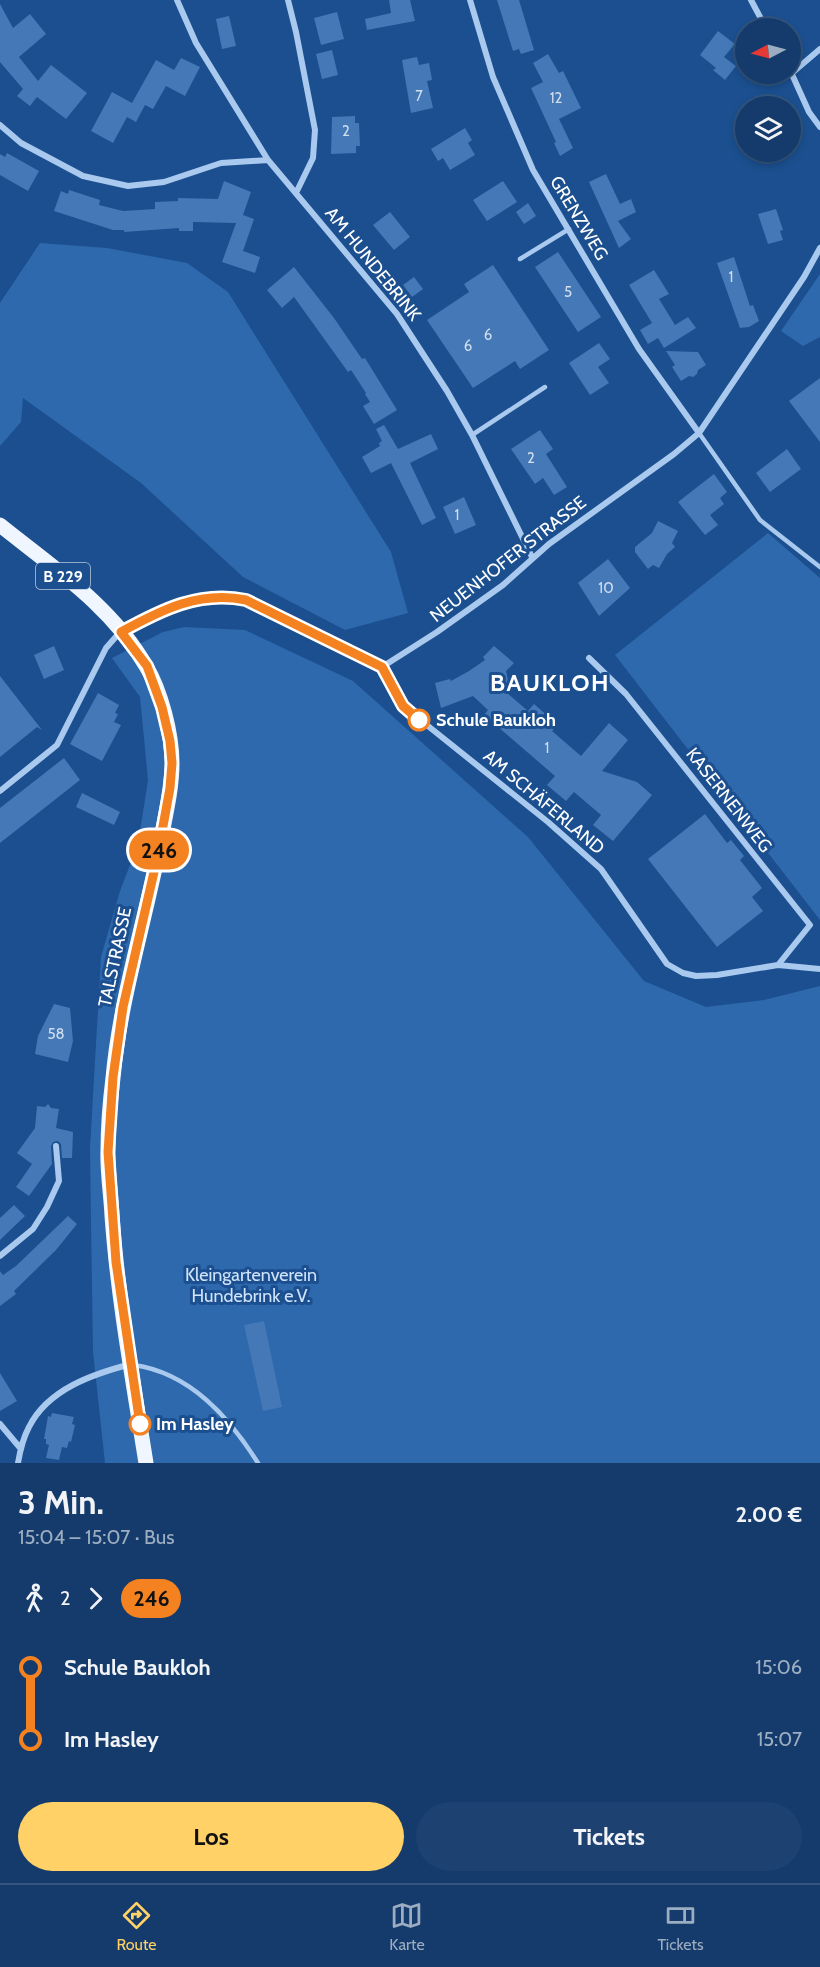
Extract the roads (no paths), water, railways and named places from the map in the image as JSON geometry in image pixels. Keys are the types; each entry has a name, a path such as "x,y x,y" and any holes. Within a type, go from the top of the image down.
{"main road":[{"name":"TALSTRASSE","path":"0,525 96,603 121,632 147,666 162,707 170,741 172,763 170,788 157,859 123,1007 113,1077 108,1152 116,1262 146,1463"}],"street":[{"name":"AM HUNDEBRINK","path":"177,0 196,43 268,160 398,314 472,435 532,557"},
{"path":"288,0 315,130 313,158 296,193"},
{"name":"GRENZWEG","path":"470,0 493,77 533,170 639,349 699,433"},
{"path":"751,0 761,18"},
{"path":"801,64 820,50"},
{"path":"796,84 809,112 820,127"},
{"path":"0,125 21,143 83,176 128,186 164,182 221,163 268,160"},
{"name":"NEUENHOFER STRASSE","path":"382,667 437,632 503,585 532,557 674,454 699,433 804,277 820,248"},
{"path":"0,791 57,745 106,648 121,632 153,615 185,602 222,596 260,606 382,667"},
{"name":"KASERNENWEG","path":"589,658 626,694 810,925 778,965"},
{"name":"AM SCHÄFERLAND","path":"382,667 403,706 548,822 602,869 667,964 683,973 696,976 717,975 778,965 820,969"},
{"path":"0,1256 33,1229 47,1208 59,1180 56,1146"},
{"path":"18,1463 28,1427 41,1409 62,1391 96,1374 131,1364"},
{"path":"0,1424 21,1449"}],"lane":[{"path":"520,259 568,229"},
{"path":"472,435 545,387"},
{"path":"699,433 760,520 820,567"},
{"path":"131,1364 150,1367 169,1375 211,1402 240,1434 258,1463"}],"place":[{"name":"Schule Baukloh","path":"419,720"},
{"name":"Im Hasley","path":"140,1424"}],"district":[{"name":"BAUKLOH","path":"550,683"}],"park label":[{"name":"Kleingartenverein Hundebrink e.V.","path":"251,1285"}]}
